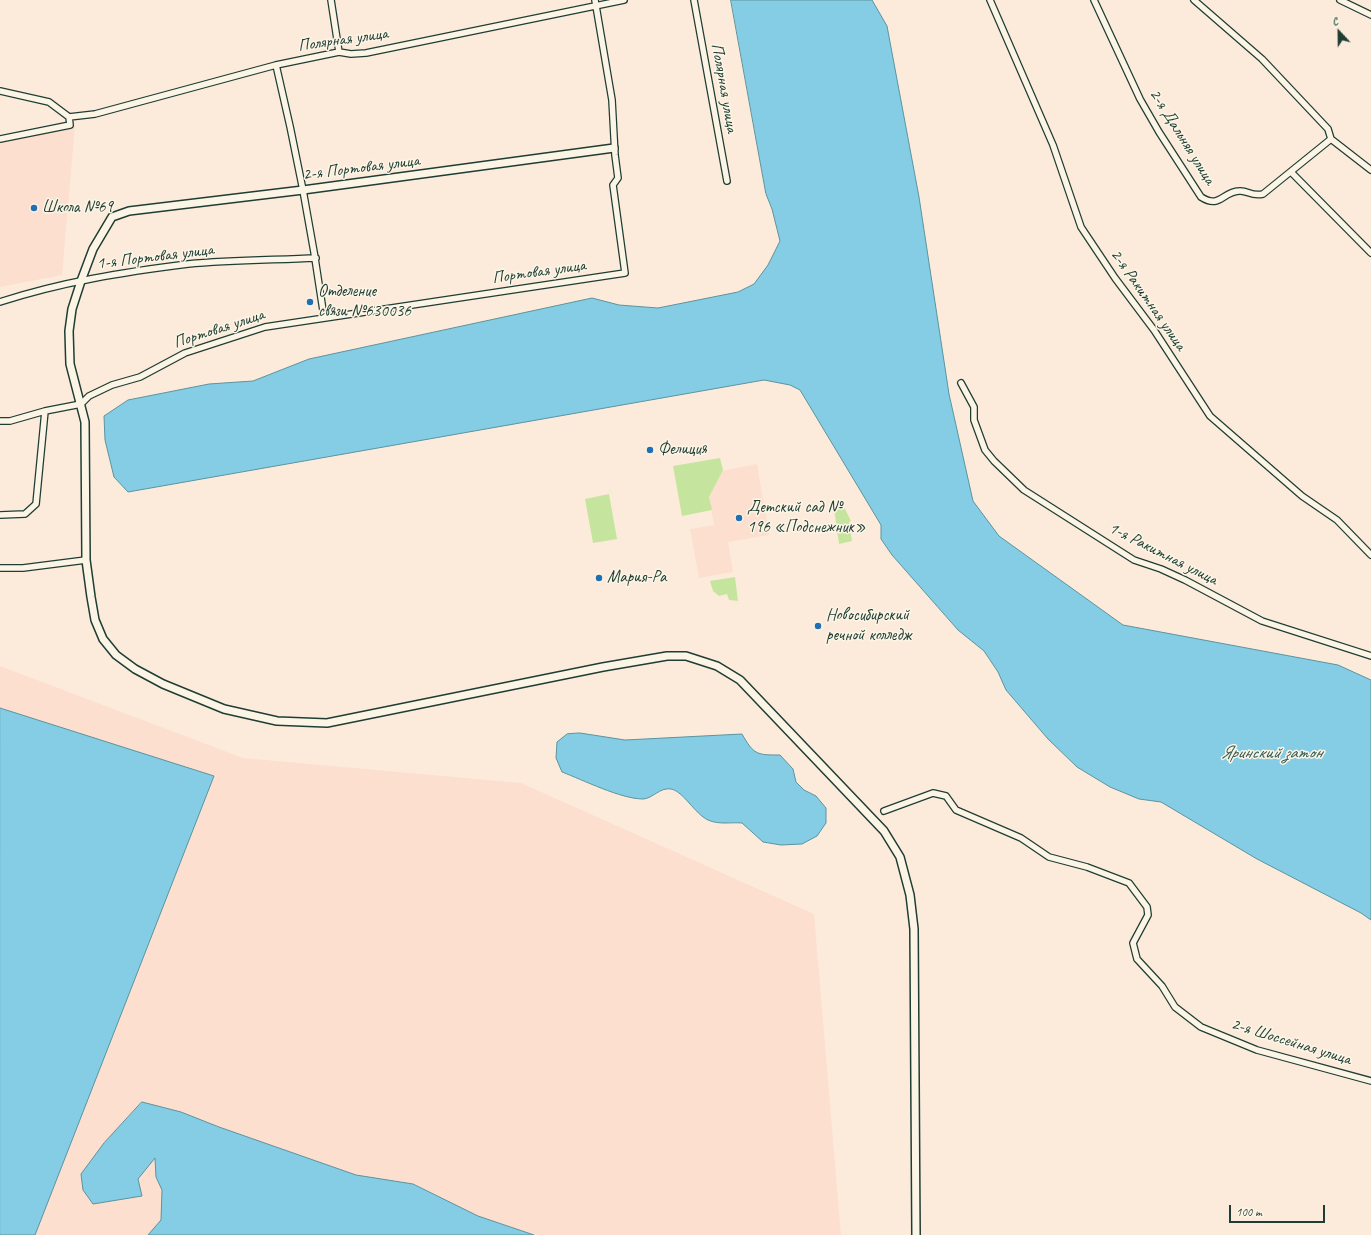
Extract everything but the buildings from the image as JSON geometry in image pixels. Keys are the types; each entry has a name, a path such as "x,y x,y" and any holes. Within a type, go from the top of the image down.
{"street":[{"path":"331,0 339,52"},
{"name":"Полярная улица","path":"69,117 95,114 276,65 339,52 351,54 366,52 596,3 624,0"},
{"name":"Полярная улица","path":"694,0 727,181"},
{"name":"2-я Ракитная улица","path":"990,0 1053,145 1081,227 1115,278 1154,330 1210,416 1302,496 1336,520 1371,555"},
{"name":"2-я Дальняя улица","path":"1094,0 1140,99 1159,132 1201,197 1211,202 1218,201 1231,193 1240,191 1255,196 1263,194 1331,139"},
{"path":"1194,0 1262,59 1328,129 1331,139 1371,170"},
{"path":"1340,0 1371,15"},
{"path":"596,3 612,100 614,148"},
{"path":"276,65 289,117 316,258 324,317"},
{"path":"0,91 49,102 69,117 70,125 0,139"},
{"name":"2-я Портовая улица","path":"81,281 93,249 112,217 129,211 303,190 614,148"},
{"name":"Портовая улица","path":"0,421 32,416 45,411 80,404 89,396 112,385 140,377 185,353 265,327 625,273 613,184 618,178 614,148"},
{"path":"1291,172 1371,253"},
{"name":"1-я Портовая улица","path":"0,302 38,290 81,281 189,264 316,258"},
{"path":"81,281 72,309 69,332 70,364 85,422 87,441 86,560 95,620 103,639 116,655 142,672 198,700 254,717 285,721 327,722 603,666 667,656 686,656 706,661 740,680 884,831 900,857 910,895 914,929 916,1235"},
{"name":"1-я Ракитная улица","path":"961,383 974,407 974,420 985,450 1024,490 1134,560 1161,569 1185,580 1262,621 1371,656"},
{"path":"0,515 25,514 36,504 45,411"},
{"path":"0,568 23,568 86,560"},
{"name":"2-я Шоссейная улица","path":"884,811 933,793 946,796 956,810 1021,838 1049,857 1087,867 1129,883 1146,907 1148,915 1133,943 1137,959 1162,986 1175,1007 1201,1027 1257,1050 1371,1080"}],"shaded area":[{"name":"Школа №69","path":"75,126 62,275 0,287 0,142"},
{"name":"Детский сад № 196 «Подснежник»","path":"757,464 769,535 728,542 733,572 699,578 690,529 714,525 709,497 721,471"},
{"path":"0,666 243,758 521,783 814,914 841,1235 0,1235"}],"green space":[{"path":"720,458 723,470 709,497 712,510 682,516 673,466"},
{"path":"609,494 617,539 593,543 585,499"},
{"path":"842,503 851,521 849,522 852,541 839,544 834,508"},
{"path":"735,577 738,601 729,600 727,594 719,596 713,591 710,581"}],"water":[{"name":"Яринский затон","path":"731,0 872,0 887,26 919,197 949,394 973,501 999,536 1123,625 1338,665 1371,680 1371,920 1361,913 1257,859 1161,802 1139,799 1110,787 1077,767 1048,739 1006,690 998,672 984,651 958,630 892,555 881,539 881,525 800,390 790,385 764,380 128,492 114,477 105,440 104,416 128,400 209,384 253,381 309,359 592,298 619,305 658,308 738,292 754,284 768,265 780,241 772,209 766,194"},
{"path":"0,708 214,776 35,1235 0,1235"},
{"path":"580,733 625,740 742,734 753,750 766,755 780,755 793,769 796,782 804,790 816,796 826,808 826,823 817,836 802,844 781,845 763,842 742,823 721,823 708,820 698,813 685,798 671,789 660,791 643,799 624,796 602,788 562,772 556,758 557,742 567,734"},
{"path":"142,1102 181,1112 219,1127 356,1175 413,1184 478,1216 534,1235 148,1235 161,1220 162,1190 156,1177 155,1158 138,1179 142,1196 93,1204 83,1190 81,1174 104,1143"}],"place":[{"name":"Школа №69","path":"34,208"},
{"name":"Отделение связи №630036","path":"310,302"},
{"name":"Фелиция","path":"650,450"},
{"name":"Детский сад № 196 «Подснежник»","path":"739,518"},
{"name":"Мария-Ра","path":"599,578"},
{"name":"Новосибирский речной колледж","path":"818,626"}]}
